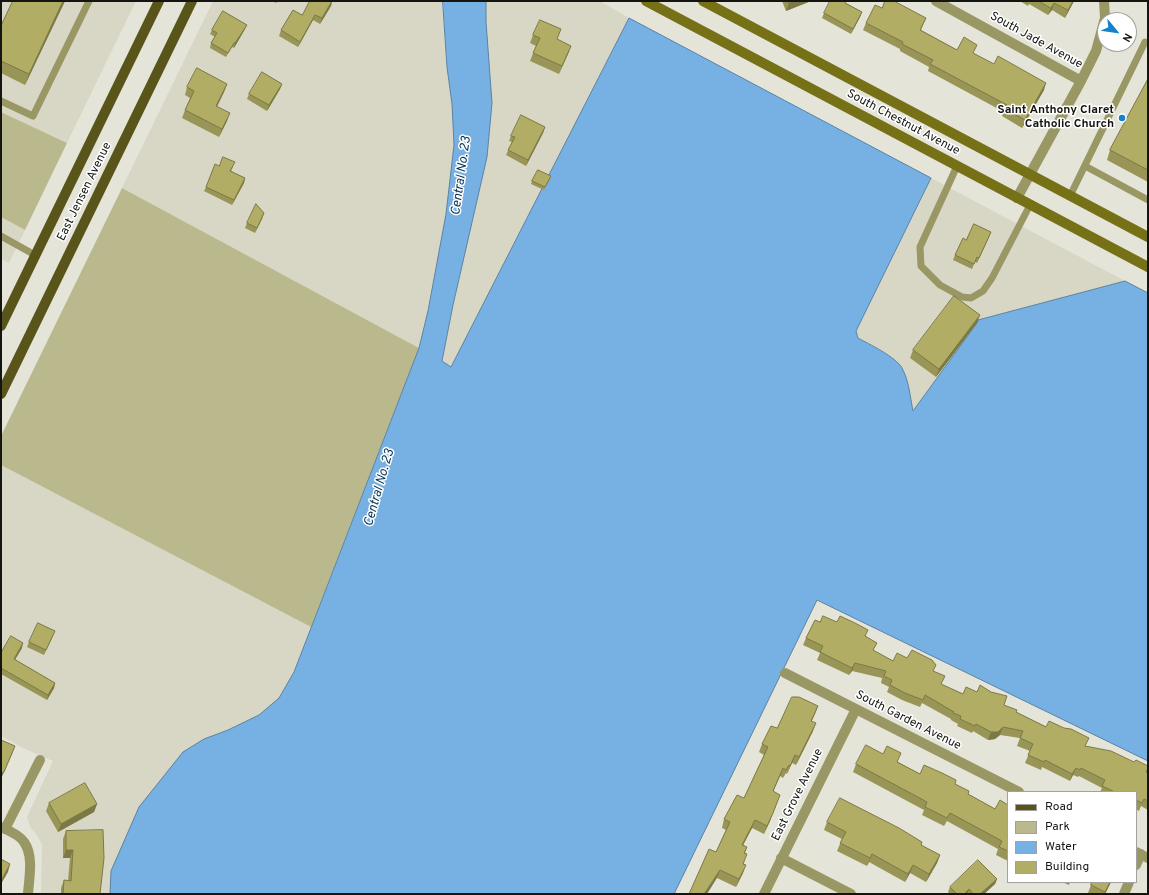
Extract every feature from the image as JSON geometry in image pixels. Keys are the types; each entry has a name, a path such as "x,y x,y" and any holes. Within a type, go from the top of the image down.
{"main road":[{"name":"East Jensen Avenue","path":"1,326 159,1"},
{"name":"East Jensen Avenue","path":"1,394 192,1"},
{"name":"South Chestnut Avenue","path":"646,1 1148,267"},
{"name":"South Chestnut Avenue","path":"706,2 1148,237"}],"street":[{"name":"South Jade Avenue","path":"936,1 1081,80"},
{"path":"1017,198 1096,51 1105,18 1104,1"},
{"name":"South Garden Avenue","path":"785,673 1017,791"},
{"name":"East Grove Avenue","path":"764,894 856,709"},
{"path":"28,894 29,855 24,842 3,828 40,760"},
{"path":"781,858 851,894"},
{"path":"1124,894 1129,883"}],"lane":[{"path":"1,101 33,116 89,1"},
{"path":"1070,196 1147,40"},
{"path":"957,166 920,247 921,266 940,285 962,297 971,298 983,292 992,278 1030,205"},
{"path":"1085,166 1148,200"},
{"path":"1,236 35,255"}],"shaded area":[{"path":"1,1 136,1 67,143 1,112"},
{"path":"213,1 443,1 454,145 446,214 428,311 419,348 122,188"},
{"path":"486,1 600,1 629,18 451,368 442,361 453,305 487,157 492,103 486,22"},
{"path":"931,178 1125,281 978,320 913,411 907,381 885,353 858,337 856,331"},
{"path":"1,217 25,230 9,263 1,259"},
{"path":"1,465 311,627 294,672 279,698 259,715 228,730 204,739 111,871 110,894 41,894 42,845 37,835 30,827 27,817 53,761 25,749 1,736"}],"green space":[{"path":"1,112 67,143 25,230 1,217"},
{"path":"122,188 419,348 311,627 1,465 1,436"}],"water":[{"name":"Central No. 23","path":"443,1 486,1 486,22 492,103 487,157 453,305 442,361 451,367 629,18 931,178 856,331 858,338 888,355 902,368 908,383 913,411 978,320 1125,281 1148,293 1148,761 817,600 674,894 110,894 111,871 139,807 183,752 204,739 228,730 259,715 279,698 294,672 419,348 428,311 446,214 454,145"}],"building":[{"path":"13,1 63,1 29,74 1,61 1,26"},
{"path":"310,1 332,1 322,18 315,15 300,42 281,30 293,10 302,15"},
{"path":"830,1 846,1 845,3 862,12 853,29 824,13"},
{"path":"885,1 894,1 926,18 920,30 957,50 964,37 977,45 973,53 994,64 998,56 1046,83 1025,120 1005,109 1007,105 930,64 933,60 902,44 903,42 866,23 875,5 882,8"},
{"path":"1039,1 1073,1 1068,10 1054,3 1051,8"},
{"path":"223,11 247,25 228,53 211,43 217,33 212,30"},
{"path":"540,20 561,29 557,39 571,46 562,66 533,53 540,38 533,35"},
{"path":"197,68 227,84 216,106 230,113 222,129 185,110 194,91 187,87"},
{"path":"262,72 282,84 269,105 249,94"},
{"path":"1148,79 1148,170 1110,150"},
{"path":"521,115 545,127 528,160 508,150 515,137 511,136"},
{"path":"223,157 235,162 230,171 245,178 234,200 206,187 215,164 219,166"},
{"path":"538,170 551,176 545,187 532,181"},
{"path":"256,204 264,213 257,228 247,223"},
{"path":"974,224 991,232 979,258 977,257 974,264 955,255 963,238 966,240"},
{"path":"954,296 980,315 939,369 913,350"},
{"path":"823,616 837,622 840,616 868,630 865,636 877,643 873,650 893,661 897,653 907,658 912,650 932,660 936,665 933,671 945,676 941,684 963,694 966,687 977,692 980,685 991,692 1007,696 1004,705 1017,710 1016,712 1046,727 1049,721 1064,728 1071,729 1089,738 1085,746 1111,751 1134,762 1136,760 1148,766 1146,772 1148,773 1148,801 1144,799 1142,803 1137,800 1137,791 1113,791 1102,786 1105,780 1081,768 1080,770 1076,768 1072,774 1045,760 1044,762 1028,755 1033,744 1020,738 1023,731 1003,727 998,732 991,732 976,724 975,726 960,719 961,716 953,713 954,712 925,695 923,700 890,685 892,680 884,676 886,671 855,663 852,668 820,652 823,646 806,638 815,620 820,622"},
{"path":"38,623 55,631 46,650 29,642"},
{"path":"11,636 23,643 14,659 55,683 48,695 1,668 1,653"},
{"path":"792,697 799,697 818,706 811,721 816,723 799,757 795,755 790,766 789,765 786,770 783,768 773,791 780,795 767,826 755,820 742,845 747,847 744,853 747,854 743,864 746,865 739,879 720,870 704,894 689,894 709,849 716,852 730,822 724,819 737,795 744,798 768,747 762,744 771,726 777,728"},
{"path":"1,740 15,746 4,772 1,773"},
{"path":"866,745 883,754 887,746 901,753 897,762 920,774 924,765 942,773 956,780 955,784 969,791 968,794 995,809 1000,800 1007,804 1007,851 999,847 1002,841 950,813 947,818 925,807 927,802 856,764"},
{"path":"85,783 97,804 61,824 49,803"},
{"path":"840,798 899,828 922,842 921,845 940,855 929,874 913,865 908,874 872,854 870,858 840,843 846,832 827,822"},
{"path":"103,830 104,858 100,894 63,894 64,880 71,881 73,850 66,850 66,831"},
{"path":"1,859 10,864 1,881"},
{"path":"978,860 997,879 980,894 973,894 969,889 964,894 957,894 950,887"},
{"path":"1092,883 1110,883 1105,892 1091,885"}],"place":[{"name":"Saint Anthony Claret Catholic Church","path":"1122,118"}]}
